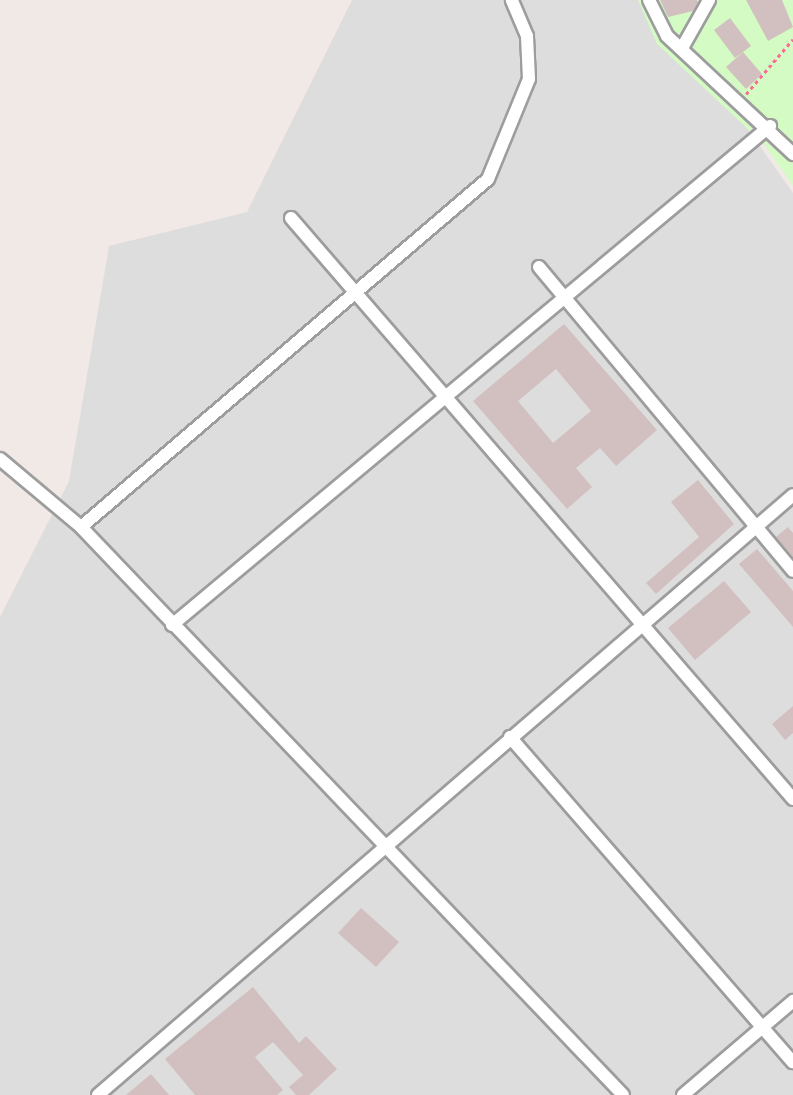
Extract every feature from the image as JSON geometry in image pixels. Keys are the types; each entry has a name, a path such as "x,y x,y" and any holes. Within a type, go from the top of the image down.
{"street":[{"path":"81,527 488,179 529,79 527,36 512,0"},
{"path":"649,0 656,21 682,48 770,126 793,154"},
{"path":"682,48 709,0"},
{"path":"173,625 444,393 566,300 770,126"},
{"path":"291,218 793,799"},
{"path":"539,267 793,570"},
{"path":"0,459 81,527 623,1095"},
{"path":"98,1095 384,843 793,495"},
{"path":"510,737 793,1062"},
{"path":"683,1095 793,1001"}],"path":[{"path":"742,99 793,39"}],"shaded area":[{"path":"352,0 793,0 737,114 793,193 793,1095 0,1095 0,617 69,481 109,246 247,212"}],"green space":[{"path":"638,0 793,0 793,186 764,144 657,44"}],"building":[{"path":"660,0 698,2 693,11 668,17"},
{"path":"746,0 782,0 793,27 768,41"},
{"path":"730,18 751,46 735,58 714,30"},
{"path":"743,52 762,74 746,89 726,67"},
{"path":"564,324 657,430 616,466 600,448 576,468 592,487 567,509 473,401","holes":["556,369 591,411 553,443 518,401"]},
{"path":"698,480 734,524 656,594 646,583 699,537 671,502"},
{"path":"788,527 793,533 793,557 776,537"},
{"path":"757,549 793,591 793,627 739,564"},
{"path":"724,581 751,612 695,660 668,628"},
{"path":"793,706 793,733 785,740 772,724"},
{"path":"361,908 399,942 376,967 338,933"},
{"path":"253,987 299,1043 306,1036 337,1069 309,1095 296,1095 289,1087 303,1075 273,1042 255,1057 283,1090 277,1095 195,1095 165,1059"},
{"path":"151,1074 169,1095 126,1095"}]}
